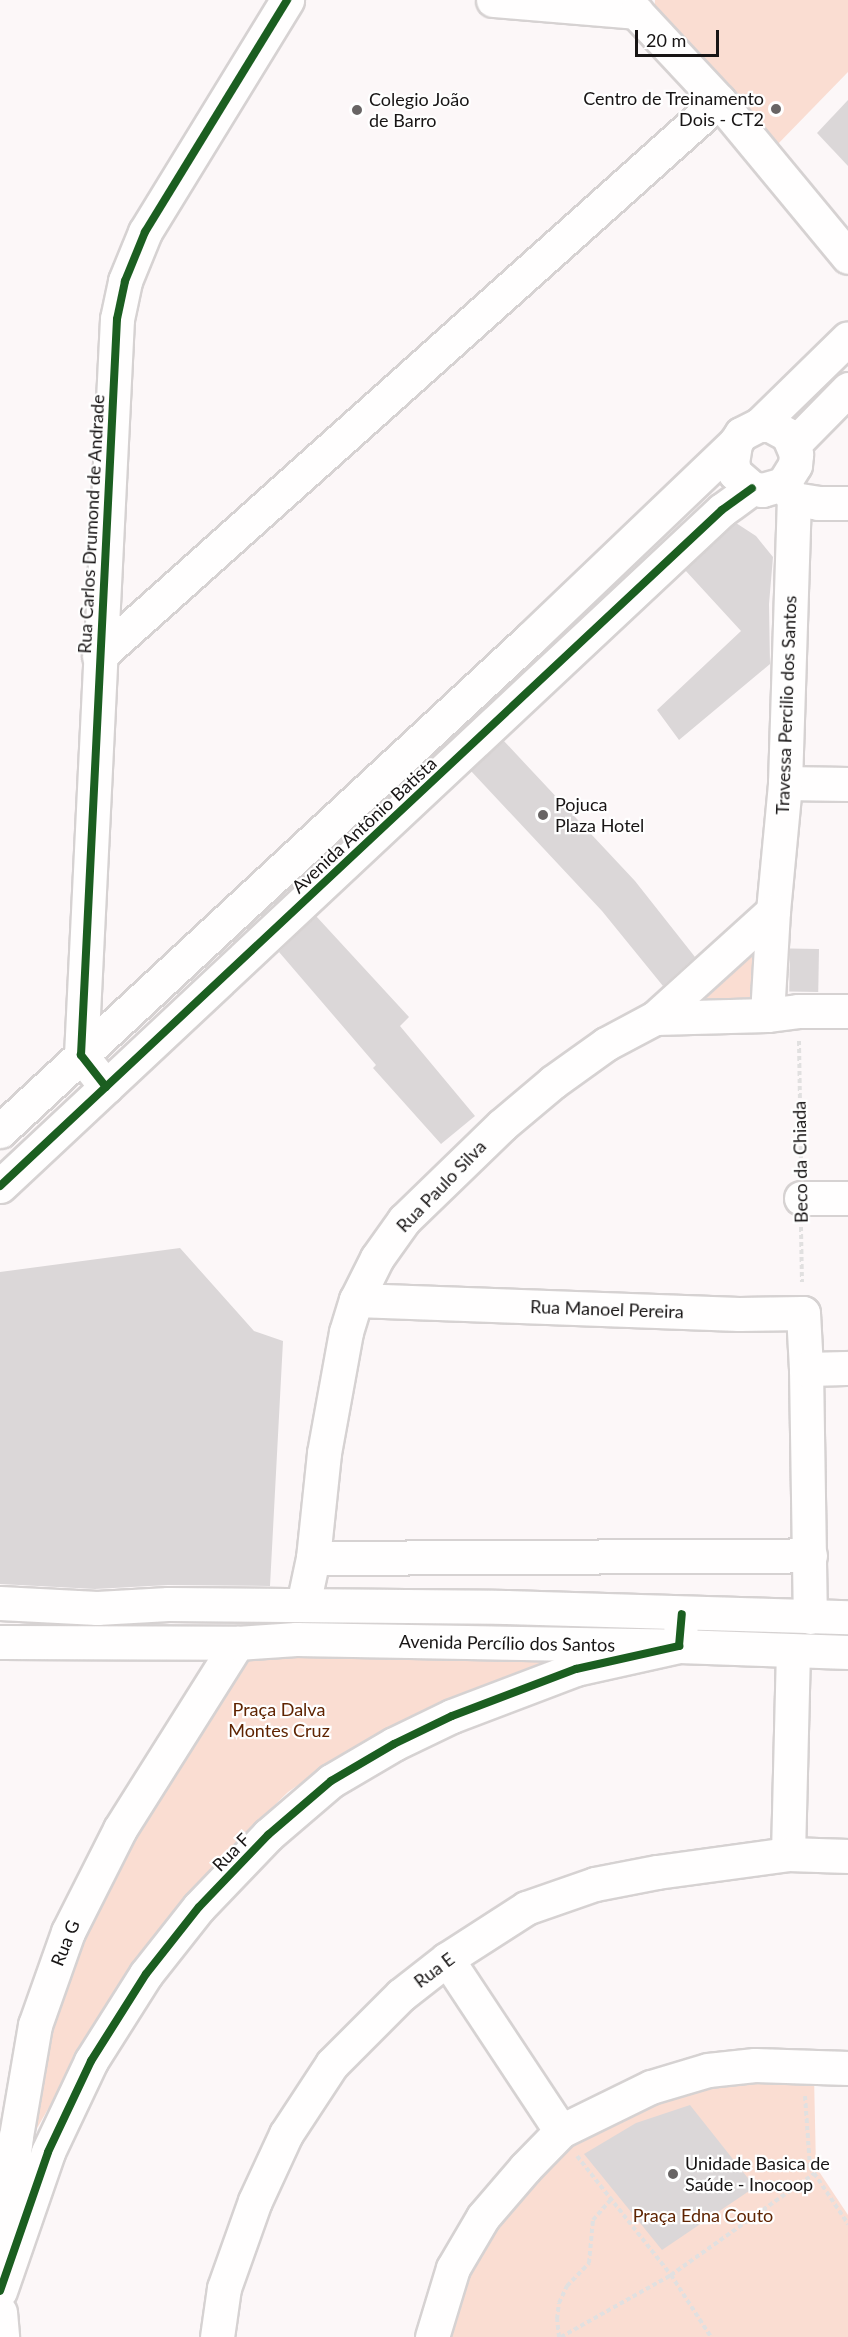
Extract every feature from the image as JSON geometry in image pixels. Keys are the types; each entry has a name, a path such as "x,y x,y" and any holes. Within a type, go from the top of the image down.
{"street":[{"name":"Rua Carlos Drumond de Andrade","path":"81,1055 117,319 124,281 145,232 287,0"},
{"path":"493,0 636,6 719,101 848,257"},
{"path":"99,656 719,101"},
{"name":"Avenida Antônio Batista","path":"0,1131 522,647 848,338"},
{"path":"794,444 848,389"},
{"path":"776,490 795,465 794,444 779,429 747,434 732,463 735,473 776,490 818,503 848,503"},
{"name":"Avenida Antônio Batista","path":"0,1186 722,510 776,490"},
{"name":"Travessa Percilio dos Santos","path":"773,911 785,783 776,490"},
{"path":"785,783 848,784"},
{"path":"773,911 783,1013"},
{"name":"Rua Paulo Silva","path":"303,1605 313,1558 324,1453 346,1332 356,1300 377,1258 404,1220 468,1157 553,1082 606,1044 655,1018 773,911"},
{"name":"Rua Paulo Silva","path":"655,1018 848,1011"},
{"path":"81,1055 106,1087"},
{"path":"801,1198 848,1198"},
{"name":"Rua Manoel Pereira","path":"356,1300 739,1314 803,1313"},
{"path":"803,1313 810,1617"},
{"path":"806,1369 848,1368"},
{"path":"313,1558 810,1555"},
{"path":"15,1603 15,1642"},
{"name":"Avenida Percílio dos Santos","path":"15,1603 97,1608 168,1604 506,1606 682,1614 848,1617"},
{"path":"166,1642 168,1604"},
{"path":"245,1641 256,1605"},
{"path":"680,1646 682,1614"},
{"name":"Avenida Percílio dos Santos","path":"15,1642 245,1641 680,1646 848,1652"},
{"name":"Rua G","path":"0,2282 16,2136 35,2025 68,1932 120,1829 245,1641"},
{"name":"Rua F","path":"0,2291 48,2152 91,2061 146,1974 199,1907 268,1835 331,1781 394,1744 452,1716 576,1669 680,1646"},
{"path":"788,1854 794,1651"},
{"name":"Rua E","path":"217,2337 224,2288 255,2201 286,2134 332,2064 401,1995 447,1959 526,1908 595,1884 657,1872 788,1854 848,1856"},
{"path":"447,1959 572,2139"},
{"path":"432,2337 453,2268 483,2217 525,2168 651,2087 708,2070 755,2065 848,2068"},
{"path":"0,2312 2,2337"}],"path":[{"path":"804,2084 810,2167 848,2224"},
{"path":"572,2139 575,2153 671,2275 711,2337"},
{"path":"611,2199 592,2220 590,2263 567,2286 559,2303 557,2319 560,2337 671,2275 815,2173"}],"green space":[{"name":"Centro de Treinamento Dois - CT2","path":"655,0 848,0 848,72 775,147 654,14"},
{"path":"757,934 751,997 699,1003"},
{"name":"Praça Dalva Montes Cruz","path":"248,1654 565,1656 409,1717 329,1764 288,1792 235,1844 184,1902 88,2039 24,2151 50,2018 96,1898"},
{"name":"Praça Edna Couto","path":"814,2076 816,2167 848,2215 848,2337 443,2337 492,2215 553,2157 617,2116 684,2090 729,2081"}],"building":[{"path":"848,100 848,166 817,133"},
{"path":"736,523 756,536 773,557 769,604 770,664 679,740 657,710 741,631 685,570"},
{"path":"503,740 635,881 695,957 663,986 602,911 471,771"},
{"path":"316,916 409,1017 400,1026 475,1116 441,1144 373,1068 376,1065 279,952"},
{"path":"790,948 819,949 818,992 789,991"},
{"path":"180,1248 254,1331 283,1341 270,1586 168,1585 95,1589 0,1584 0,1272"},
{"name":"Unidade Basica de Saúde - Inocoop","path":"690,2105 755,2187 662,2250 584,2154 636,2123"}],"cycle path":[{"path":"106,1087 81,1055 117,319 125,281 145,232 287,0"},
{"path":"0,1186 722,510 752,488"},
{"path":"0,2291 48,2152 91,2061 146,1974 199,1907 268,1835 331,1781 394,1744 452,1716 576,1669 679,1646 682,1614"}],"place":[{"name":"Centro de Treinamento Dois - CT2","path":"776,109"},
{"name":"Colegio João de Barro","path":"357,110"},
{"name":"Pojuca Plaza Hotel","path":"543,815"},
{"name":"Unidade Basica de Saúde - Inocoop","path":"673,2174"}]}
